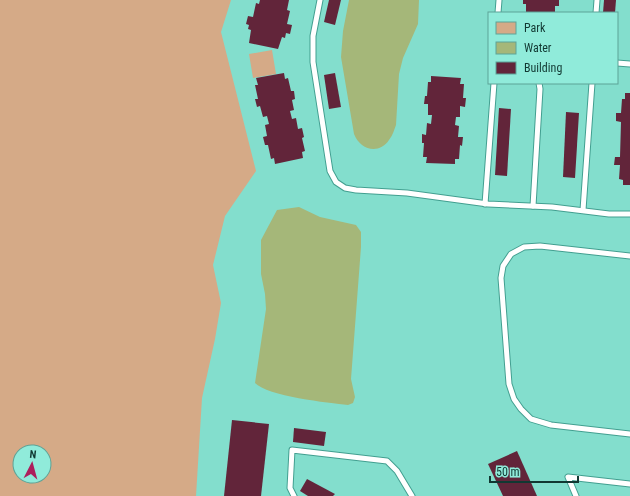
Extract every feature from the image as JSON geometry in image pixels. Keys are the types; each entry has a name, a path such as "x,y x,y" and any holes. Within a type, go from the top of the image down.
{"lane":[{"path":"320,0 313,36 313,62 330,171 336,182 345,188 356,190 407,193 485,204 583,210 609,214 630,214"},
{"path":"498,12 499,0"},
{"path":"596,12 597,0"},
{"path":"618,63 630,64"},
{"path":"485,204 494,84"},
{"path":"533,206 539,84"},
{"path":"583,210 592,84"},
{"path":"630,256 540,246 524,247 511,254 503,266 501,278 509,384 514,399 521,409 531,419 551,425 630,434"},
{"path":"294,496 290,488 292,450 387,461 397,471 412,496"},
{"path":"576,496 568,477 630,484"}],"green space":[{"path":"0,0 231,0 221,32 256,171 225,216 213,265 221,303 202,398 196,496 0,496"},
{"path":"272,50 276,74 253,78 249,54"}],"water":[{"path":"349,0 419,0 418,24 403,58 399,74 396,125 385,145 375,149 365,147 354,134 341,57 343,31"},
{"path":"299,207 320,217 356,225 361,232 351,379 355,397 353,403 348,405 313,401 272,392 255,383 266,309 261,274 261,240 277,210"}],"building":[{"path":"260,0 289,0 287,10 290,11 287,24 292,25 290,34 286,33 285,38 282,37 278,49 249,43 251,30 248,29 249,25 246,24 248,16 253,17 256,3 259,4"},
{"path":"329,0 341,0 335,25 324,22"},
{"path":"523,0 559,0 559,6 555,6 555,12 526,12 526,4 523,4"},
{"path":"604,0 616,0 615,12 603,12"},
{"path":"284,73 285,79 288,78 291,91 294,91 295,99 292,100 294,110 290,111 292,119 296,118 298,129 302,128 304,137 302,138 305,151 302,152 303,158 275,164 274,158 271,159 268,145 265,145 263,137 267,136 265,125 269,124 267,116 263,117 260,106 257,107 255,99 258,99 255,85 258,85 256,78"},
{"path":"335,73 341,107 329,109 324,75"},
{"path":"431,76 461,78 460,84 464,84 463,98 466,98 465,107 460,106 460,117 456,117 455,125 459,126 458,137 463,137 462,146 460,145 459,159 455,159 455,164 426,163 427,157 423,157 424,143 422,143 422,134 426,135 427,123 431,124 432,115 428,115 428,104 424,104 425,96 427,96 428,82 431,82"},
{"path":"625,93 630,93 630,185 623,185 623,180 619,179 620,165 614,165 615,157 620,157 621,122 616,121 616,113 621,113 622,99 625,99"},
{"path":"499,108 511,109 507,176 495,175"},
{"path":"566,112 579,113 575,178 563,177"},
{"path":"232,420 269,424 261,496 224,496"},
{"path":"294,428 326,432 324,446 293,442"},
{"path":"517,451 537,496 503,496 488,464"},
{"path":"307,479 335,494 333,496 308,496 300,491"}]}
